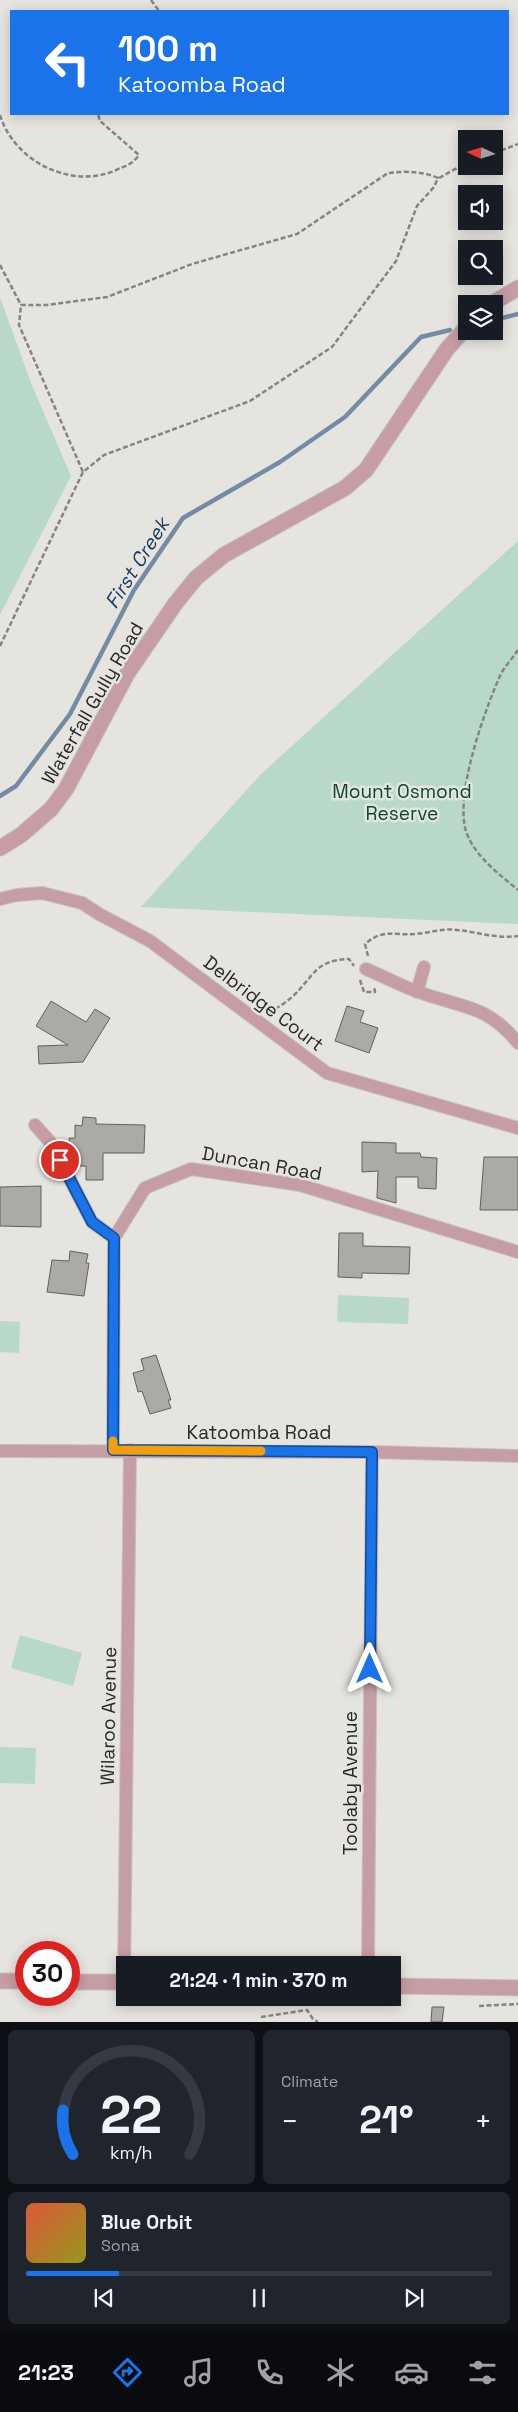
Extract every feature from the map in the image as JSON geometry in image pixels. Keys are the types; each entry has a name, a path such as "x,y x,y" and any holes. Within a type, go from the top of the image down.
{"street":[{"path":"503,297 518,288"},
{"name":"Waterfall Gully Road","path":"0,848 21,835 51,809 66,789 127,674 175,604 196,578 224,555 345,488 366,470 447,349 458,337"},
{"name":"Delbridge Court","path":"0,900 17,894 42,893 82,903 98,914 150,940 327,1073 518,1128"},
{"path":"417,992 424,967"},
{"path":"366,969 417,992 490,1015 506,1028 518,1043"},
{"path":"35,1125 51,1143 92,1222 114,1238 113,1450"},
{"name":"Duncan Road","path":"114,1238 145,1188 191,1169 300,1185 518,1252"},
{"name":"Wilaroo Avenue","path":"124,1956 130,1450"},
{"name":"Katoomba Road","path":"0,1451 372,1452 518,1456"},
{"name":"Toolaby Avenue","path":"368,1956 372,1452"},
{"path":"0,1981 15,1981"},
{"path":"80,1982 116,1982"},
{"path":"401,1986 518,1988"}],"path":[{"path":"0,116 3,126 24,154 56,172 87,178 132,164 138,155 100,121 98,115"},
{"path":"503,150 518,144"},
{"path":"0,646 83,472 104,455 250,401 332,346 396,261 417,206 434,187 438,178 458,167"},
{"path":"21,305 46,306 107,297 192,264 297,234 388,173 405,171 428,174 438,178"},
{"path":"0,265 21,305 19,325 83,472"},
{"path":"518,650 499,676 472,756 462,807 467,833 482,858 518,890"},
{"path":"479,2006 518,2004"},
{"path":"261,2017 307,2010 313,2019 318,2022"}],"green space":[{"path":"0,297 31,383 71,476 0,615"},
{"name":"Mount Osmond Reserve","path":"518,541 518,924 141,907 261,774"},
{"path":"338,1295 409,1298 408,1324 337,1322"},
{"path":"0,1321 20,1322 19,1353 0,1352"},
{"path":"20,1635 82,1653 73,1686 11,1668"},
{"path":"0,1747 36,1748 35,1784 0,1783"}],"building":[{"path":"51,1001 86,1022 95,1009 110,1018 83,1062 39,1064 38,1046 68,1045 36,1026"},
{"path":"347,1006 364,1011 360,1022 378,1028 369,1053 335,1041"},
{"path":"83,1117 96,1118 96,1124 145,1125 144,1153 103,1153 103,1180 86,1180 86,1166 75,1166 75,1149 70,1149 69,1138 75,1138 75,1125 82,1126"},
{"path":"362,1142 396,1143 396,1153 420,1153 421,1157 437,1158 436,1189 418,1188 418,1177 396,1177 396,1203 377,1198 378,1171 362,1172"},
{"path":"484,1157 518,1157 518,1210 480,1210"},
{"path":"41,1186 41,1227 0,1226 0,1187"},
{"path":"339,1233 363,1233 363,1246 410,1247 409,1274 362,1273 362,1278 338,1277"},
{"path":"70,1251 88,1254 86,1263 89,1263 84,1296 47,1292 52,1260 69,1261"},
{"path":"156,1355 171,1400 168,1400 171,1408 150,1414 142,1391 138,1392 133,1373 144,1370 141,1359"},
{"path":"432,2007 444,2007 442,2022 431,2022"}],"waterway":[{"name":"First Creek","path":"503,318 518,314"},
{"name":"First Creek","path":"0,796 16,786 70,714 134,590 183,518 280,462 345,417 421,337 450,330"}],"slow traffic":[{"path":"113,1441 113,1450 261,1451"}],"route":[{"path":"60,1160 92,1222 114,1238 113,1450 372,1452 370,1669"}]}
